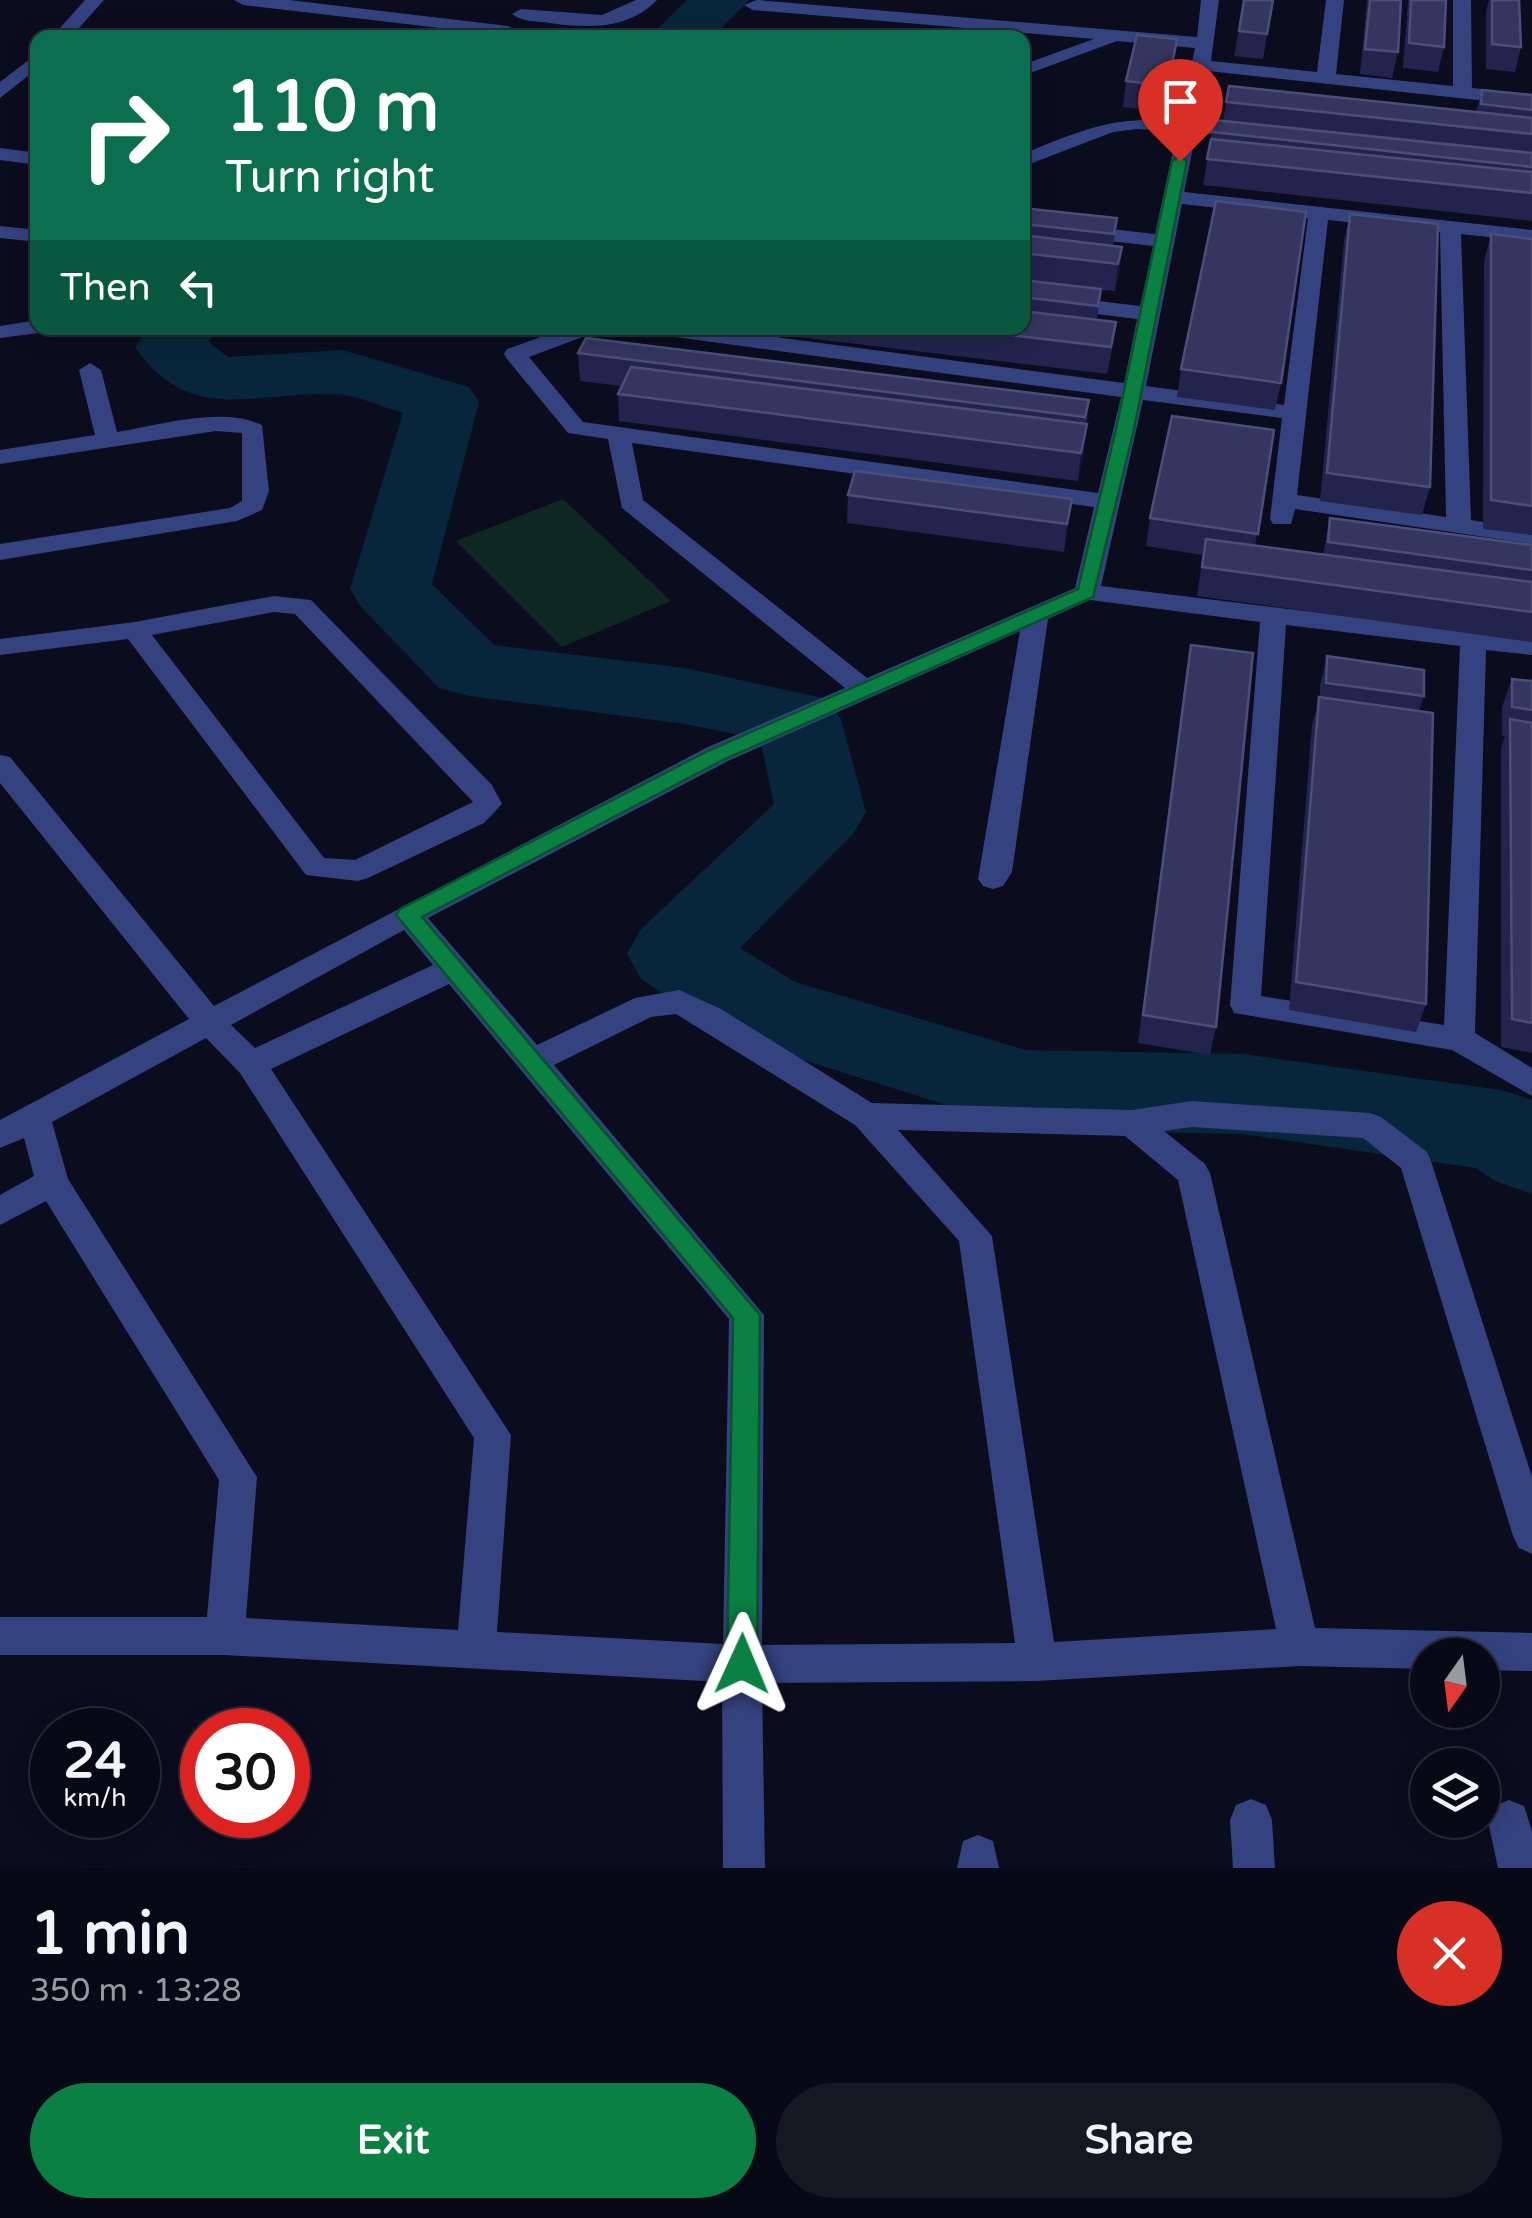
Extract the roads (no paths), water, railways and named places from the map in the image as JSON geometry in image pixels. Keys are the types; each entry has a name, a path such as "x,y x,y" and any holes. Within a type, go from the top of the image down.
{"street":[{"path":"68,30 95,0"},
{"path":"243,0 473,30"},
{"path":"507,30 524,7 600,22 628,16 648,0"},
{"path":"1086,592 1133,393 1210,0"},
{"path":"1326,78 1335,0"},
{"path":"1462,0 1463,93"},
{"path":"762,4 1119,36 1326,78 1532,100"},
{"path":"940,30 957,24"},
{"path":"1030,69 1119,36"},
{"path":"2,89 30,65"},
{"path":"2,89 30,91"},
{"path":"1030,158 1109,127 1137,123 1264,134"},
{"path":"0,154 30,158"},
{"path":"1172,196 1532,236"},
{"path":"1318,210 1283,509 1532,536"},
{"path":"1030,225 1164,241"},
{"path":"1450,227 1458,525"},
{"path":"0,232 30,235"},
{"path":"1030,299 1148,314"},
{"path":"1,332 30,328"},
{"path":"566,335 516,354 576,428 1110,502"},
{"path":"711,335 1294,413"},
{"path":"90,370 108,442"},
{"path":"0,457 216,424 242,425 254,430 257,491 253,505 238,514 0,552"},
{"path":"620,434 632,503 852,692"},
{"path":"0,1135 408,915 718,754 1086,592 1532,647"},
{"path":"0,647 135,630 274,604 302,606 318,618 488,804 474,816 358,871 316,868 135,630"},
{"path":"1274,613 1245,1004 1459,1039 1532,1084"},
{"path":"993,879 1036,614"},
{"path":"1459,1039 1474,639"},
{"path":"0,764 211,1024 251,1064 492,1435 476,1649"},
{"path":"408,915 747,1315 742,1664 744,1868"},
{"path":"251,1064 454,968"},
{"path":"532,1061 646,1006 679,1002 710,1017 866,1116 975,1236 1037,1662"},
{"path":"866,1116 1132,1122 1192,1114 1370,1126 1415,1162 1532,1536"},
{"path":"34,1116 52,1182 238,1477 224,1636"},
{"path":"1132,1122 1193,1173 1300,1647"},
{"path":"0,1211 52,1182"},
{"path":"0,1636 224,1636 742,1664 1037,1662 1300,1647 1532,1652"},
{"path":"1251,1820 1254,1868"},
{"path":"1509,1821 1519,1868"}],"waterway":[{"path":"686,30 721,0"},
{"path":"178,335 170,347 212,379 343,372 443,402 390,589 469,669 685,696 798,719 821,812 675,954 762,1010 1026,1090 1243,1094 1501,1131 1532,1152"}]}
